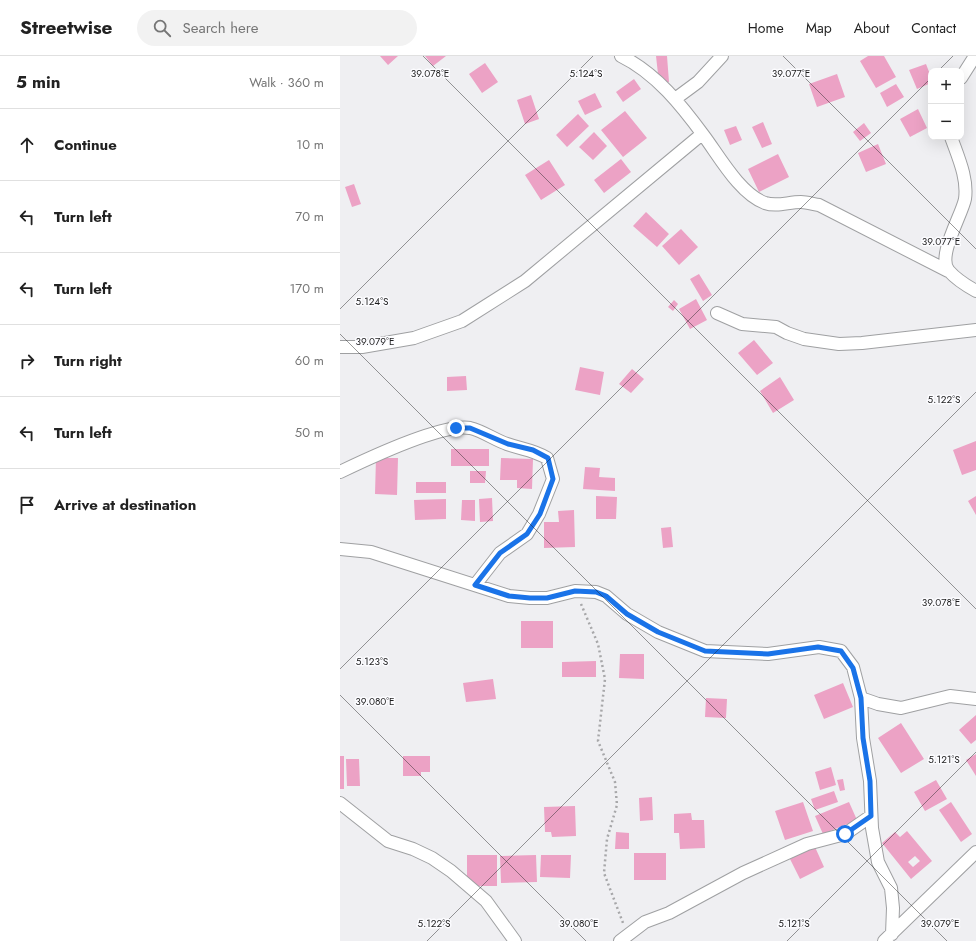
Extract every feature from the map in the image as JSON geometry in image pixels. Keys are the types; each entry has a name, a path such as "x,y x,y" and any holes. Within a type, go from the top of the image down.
{"street":[{"path":"621,56 653,77 675,99 731,174 754,198 766,203 778,205 801,202 819,205 948,271 976,291"},
{"path":"675,99 698,82 710,61 722,56"},
{"path":"964,73 975,56"},
{"path":"340,347 362,347 414,338 462,321 525,281 702,134"},
{"path":"948,271 946,254 965,200 966,185 952,140"},
{"path":"717,313 742,324 776,326 787,333 804,339 839,344 862,343 976,330"},
{"path":"340,472 440,431 456,428 470,428 508,444 533,450 548,458 553,479 540,514 527,534 500,553 475,585"},
{"path":"340,549 371,552 509,596 547,598 575,591 596,592 606,596 627,614 658,632 705,651 768,654 818,647 841,651 853,668 861,698 863,738 870,781 871,816 878,862 891,888 894,908 888,937"},
{"path":"861,698 878,704 901,708 950,696 976,699"},
{"path":"340,803 388,841 432,858 451,871 486,901 515,941"},
{"path":"624,938 645,922 669,913 743,873 807,844 845,834 871,816"},
{"path":"888,937 976,852"}],"path":[{"path":"575,591 598,644 605,679 598,741 615,782 616,805 607,839 604,873 624,938"}],"building":[{"path":"380,56 398,56 388,65"},
{"path":"425,56 446,56 433,66"},
{"path":"656,56 667,56 669,82 659,83"},
{"path":"868,56 884,56 896,77 876,88 860,61"},
{"path":"485,63 498,82 482,93 469,74"},
{"path":"926,64 928,69 928,84 917,89 909,70"},
{"path":"837,74 845,97 817,107 809,84"},
{"path":"634,79 641,89 623,102 616,92"},
{"path":"896,84 904,97 887,107 880,93"},
{"path":"595,93 602,107 585,115 578,101"},
{"path":"531,95 539,119 525,124 517,100"},
{"path":"918,109 927,128 910,137 900,119"},
{"path":"625,111 647,138 623,157 601,130"},
{"path":"578,114 589,126 567,147 556,135"},
{"path":"763,122 772,144 762,148 752,127"},
{"path":"864,123 871,133 860,141 853,132"},
{"path":"736,126 742,140 730,145 724,130"},
{"path":"594,132 607,146 593,160 579,147"},
{"path":"878,144 886,164 866,172 858,153"},
{"path":"778,154 789,177 759,192 748,169"},
{"path":"621,159 631,172 604,193 594,180"},
{"path":"549,160 565,185 541,200 525,175"},
{"path":"354,184 361,204 352,207 345,187"},
{"path":"646,212 669,234 657,247 633,226"},
{"path":"681,229 698,247 679,265 662,246"},
{"path":"699,274 712,295 703,301 690,279"},
{"path":"696,299 707,320 690,329 679,309"},
{"path":"674,300 678,304 673,311 668,307"},
{"path":"754,340 773,363 757,375 738,353"},
{"path":"580,367 604,372 600,395 575,390"},
{"path":"632,369 644,379 631,393 619,384"},
{"path":"466,376 467,390 447,391 447,377"},
{"path":"780,377 794,400 773,413 760,391"},
{"path":"976,441 976,470 962,475 953,450"},
{"path":"451,449 489,449 489,466 451,466"},
{"path":"376,458 398,458 397,495 375,494"},
{"path":"501,458 533,459 532,489 517,488 517,480 500,480"},
{"path":"585,467 600,468 599,477 615,478 615,491 583,489"},
{"path":"470,471 486,471 485,483 470,483"},
{"path":"416,482 446,482 446,493 416,493"},
{"path":"596,496 617,497 616,519 596,519"},
{"path":"976,496 976,515 968,501"},
{"path":"492,498 493,521 480,522 479,499"},
{"path":"446,499 446,519 415,520 414,500"},
{"path":"462,500 475,500 475,521 461,520"},
{"path":"574,510 575,547 544,548 544,522 559,522 558,511"},
{"path":"671,527 673,547 663,548 661,528"},
{"path":"521,621 553,621 553,648 521,648"},
{"path":"620,654 644,654 644,679 619,678"},
{"path":"596,661 596,677 562,677 562,662"},
{"path":"493,679 496,699 466,702 463,683"},
{"path":"843,683 853,707 824,719 814,695"},
{"path":"706,698 727,699 726,718 705,717"},
{"path":"976,715 976,740 971,744 959,730"},
{"path":"901,723 924,759 901,773 878,738"},
{"path":"976,754 976,776 966,760"},
{"path":"340,756 344,756 344,789 340,789"},
{"path":"403,756 430,756 430,772 421,772 421,776 403,776"},
{"path":"346,759 359,759 360,786 347,786"},
{"path":"831,767 836,785 820,790 815,772"},
{"path":"843,779 845,790 840,791 837,780"},
{"path":"936,780 947,799 925,811 914,792"},
{"path":"834,791 838,802 815,810 811,799"},
{"path":"652,797 653,820 640,821 639,798"},
{"path":"803,802 813,831 785,840 775,811"},
{"path":"849,802 857,820 823,834 815,816"},
{"path":"951,802 972,834 961,842 939,810"},
{"path":"575,806 576,836 552,837 551,832 545,832 544,807"},
{"path":"691,813 692,820 704,820 705,848 680,849 679,833 674,833 674,814"},
{"path":"907,831 932,861 911,879 882,843 895,832 900,837","holes":["915,856 920,861 913,867 908,862"]},
{"path":"616,832 629,833 629,849 615,849"},
{"path":"815,847 824,867 800,879 790,859"},
{"path":"634,853 666,853 666,880 634,880"},
{"path":"467,855 497,855 497,886 467,886"},
{"path":"536,855 537,882 501,883 500,856"},
{"path":"541,855 571,855 570,878 540,877"}],"route":[{"path":"456,428 470,428 508,444 533,450 548,458 553,479 540,514 527,534 500,553 475,585 509,596 530,598 547,598 575,591 596,592 606,596 627,614 658,632 705,651 768,654 818,647 841,651 853,668 861,698 863,738 870,781 871,816 845,834"}]}
